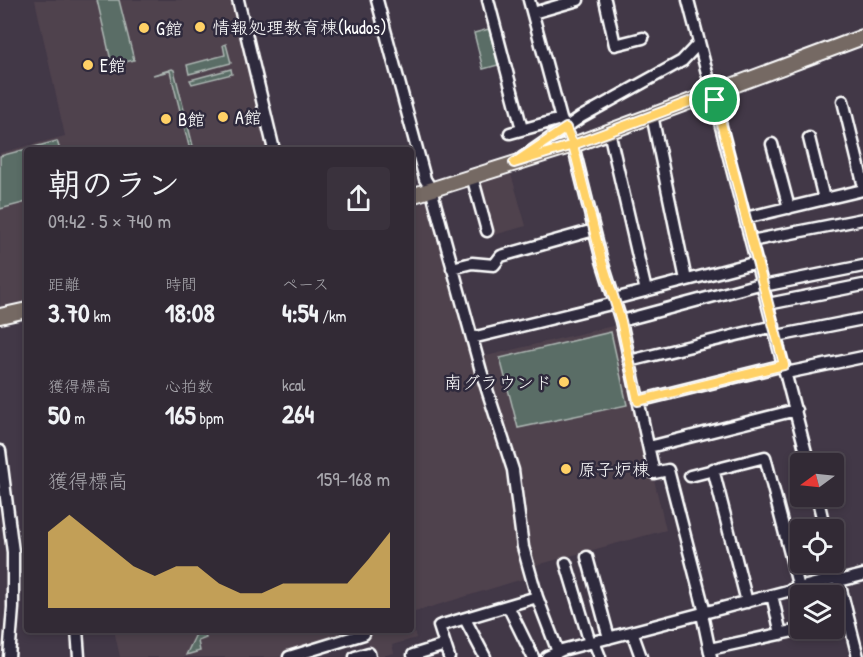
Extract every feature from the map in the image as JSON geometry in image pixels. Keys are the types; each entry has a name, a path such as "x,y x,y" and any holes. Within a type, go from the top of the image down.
{"main road":[{"path":"414,195 573,145 863,36"},
{"path":"0,316 24,311"}],"street":[{"path":"238,0 273,147"},
{"path":"377,0 472,338 513,470 523,546 537,597 562,653"},
{"path":"488,0 522,129"},
{"path":"530,0 564,124 573,145 594,230 621,321 654,473 668,470 704,614 710,653 790,632"},
{"path":"533,13 576,0"},
{"path":"605,0 615,45 643,38"},
{"path":"688,0 806,453"},
{"path":"514,163 564,124 581,117 682,61 699,43"},
{"path":"843,101 863,183"},
{"path":"652,116 686,280"},
{"path":"510,133 522,129 564,124"},
{"path":"609,131 646,291"},
{"path":"808,138 824,199"},
{"path":"772,144 789,208"},
{"path":"472,176 487,231"},
{"path":"745,218 863,190"},
{"path":"751,241 863,219"},
{"path":"452,268 472,263 494,265 501,256 594,230"},
{"path":"472,338 757,262"},
{"path":"621,321 763,285 863,266"},
{"path":"768,304 863,285"},
{"path":"629,361 775,331 863,319"},
{"path":"638,401 785,369 863,357"},
{"path":"649,447 796,410"},
{"path":"0,451 5,527 13,552 13,608 9,657"},
{"path":"690,476 765,457 798,585"},
{"path":"713,470 747,602"},
{"path":"587,557 609,638"},
{"path":"566,563 592,642 600,657"},
{"path":"836,573 858,657"},
{"path":"571,579 591,574"},
{"path":"814,585 863,575"},
{"path":"547,657 592,642 790,591"},
{"path":"772,596 781,634"},
{"path":"449,657 439,626 537,597"},
{"path":"507,606 533,657"},
{"path":"0,610 13,608"},
{"path":"465,619 485,657"},
{"path":"844,620 848,619"},
{"path":"632,632 641,657"},
{"path":"77,633 79,657"},
{"path":"289,657 321,652 364,634"},
{"path":"414,657 413,654 445,645"},
{"path":"355,657 369,652 370,657"}],"shaded area":[{"path":"35,0 233,0 267,147 24,147 24,304 0,309 0,153 65,136"},
{"path":"511,174 526,226 494,235 478,184"},
{"path":"429,201 507,465 526,578 414,612 414,205"},
{"path":"617,325 666,530 533,566 482,357"},
{"path":"414,631 416,638 392,645 394,653 373,657 365,633"},
{"path":"115,633 362,633 279,657 120,657"}],"green space":[{"path":"97,0 119,0 134,60 112,65"},
{"path":"489,29 498,65 483,69 474,33"},
{"path":"226,44 231,63 189,74 187,65 225,55 223,45"},
{"path":"231,69 232,74 192,84 190,80"},
{"path":"174,70 193,147 189,147 170,71 153,75"},
{"path":"57,141 59,147 34,147"},
{"path":"24,150 24,203 0,209 0,156"},
{"name":"南グラウンド","path":"611,332 627,405 518,428 500,358"},
{"path":"197,633 205,633 206,638 198,641 200,651 186,655"}],"place":[{"name":"情報処理教育棟(kudos)","path":"200,27"},
{"name":"G館","path":"144,28"},
{"name":"E館","path":"88,65"},
{"name":"A館","path":"223,117"},
{"name":"B館","path":"166,119"},
{"name":"南グラウンド","path":"564,382"},
{"name":"原子炉棟","path":"566,469"}],"route":[{"path":"715,100 713,93 573,145 514,163 566,128 573,145 602,261 621,321 638,401 784,365 715,100"}]}
